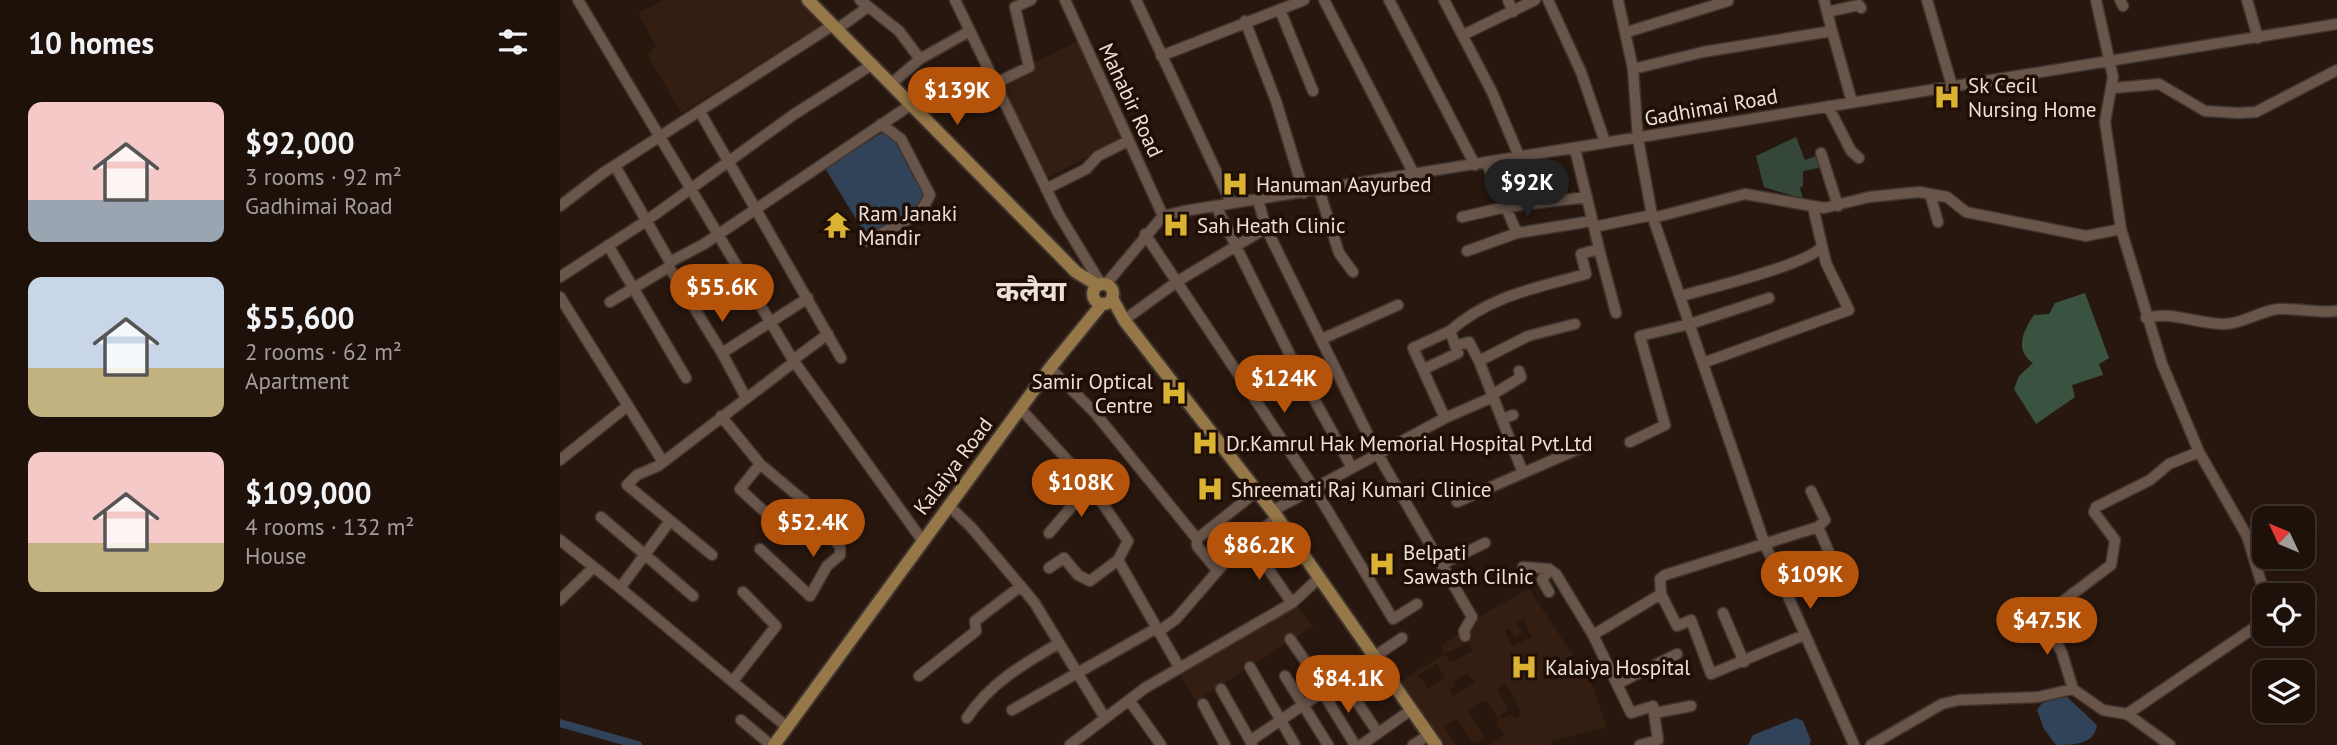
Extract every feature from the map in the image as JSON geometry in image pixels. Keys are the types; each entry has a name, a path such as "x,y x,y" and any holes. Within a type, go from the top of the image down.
{"main road":[{"path":"808,0 1125,320 1274,514 1432,740"},
{"name":"Kalaiya Road","path":"773,745 1101,295"}],"street":[{"path":"578,0 793,361 922,540"},
{"path":"955,0 968,32 1101,295 1145,234 1163,216"},
{"path":"994,84 1029,67 1013,4 1031,0"},
{"name":"Mahabir Road","path":"1065,0 1163,216"},
{"path":"1136,0 1231,203"},
{"path":"1161,57 1245,21 1304,0"},
{"path":"1324,0 1414,174"},
{"path":"1389,0 1475,165"},
{"path":"1444,0 1519,156"},
{"path":"1508,0 1513,12"},
{"path":"1463,36 1535,0"},
{"path":"1548,0 1581,72 1605,142"},
{"path":"1618,0 1633,69 1638,139 1653,217 1764,542 1854,745"},
{"path":"1824,0 1852,102"},
{"path":"1927,0 1952,86"},
{"path":"2096,0 2110,61 2113,88 2105,122 2121,229 2146,318 2199,452 2247,536 2261,583"},
{"path":"2247,0 2258,38"},
{"path":"1627,32 1728,1"},
{"path":"560,206 660,136 835,27 863,2 899,31 920,60"},
{"path":"1827,12 1858,5 1861,8"},
{"path":"1280,9 1313,92"},
{"path":"1245,21 1276,101 1304,193"},
{"name":"Gadhimai Road","path":"1163,216 2337,24"},
{"path":"1633,69 1703,52 1832,31"},
{"path":"891,84 920,60 968,32"},
{"path":"560,277 646,220 793,115 873,64"},
{"path":"2113,88 2159,84 2205,111 2256,112 2337,70"},
{"path":"610,302 756,209 912,104"},
{"path":"1828,106 1851,150 1859,158"},
{"path":"700,112 841,358"},
{"path":"867,241 920,213 930,195 901,139 881,124"},
{"path":"1046,189 1086,169 1098,156 1128,141"},
{"path":"1575,149 1616,313"},
{"path":"1821,153 1838,206"},
{"path":"1487,164 1517,233"},
{"path":"615,166 745,396"},
{"path":"1319,190 1339,253 1353,272"},
{"path":"1467,251 1517,233 1653,217 1745,194 1813,207 1838,206 1869,197 1930,194 1947,197 1966,212 2085,236 2121,229"},
{"path":"1930,194 1938,222"},
{"path":"1462,217 1506,206 1587,197"},
{"path":"1258,201 1266,228 1377,453 1472,617 1464,631 1465,636"},
{"path":"1216,206 1234,247 1351,466"},
{"path":"1703,363 1849,310 1826,263 1813,207"},
{"path":"1125,320 1178,281 1266,228"},
{"path":"1145,234 1314,488 1393,619 1417,604"},
{"path":"608,245 686,378"},
{"path":"1681,296 1789,264 1819,251 1822,246"},
{"path":"1446,418 1413,348 1450,331 1473,311 1513,295 1586,274 1581,254 1599,249"},
{"path":"560,297 626,407 648,434 663,462"},
{"path":"722,353 808,298"},
{"path":"1630,442 1665,425 1640,336 1690,324 1769,298"},
{"path":"1322,339 1398,305"},
{"path":"2146,318 2159,314 2203,324 2230,324 2277,309 2313,313 2337,311"},
{"path":"1479,361 1528,336 1574,324"},
{"path":"1424,369 1458,353 1450,331"},
{"path":"712,555 627,485 637,475 663,462 828,334"},
{"path":"1455,346 1469,342 1523,472"},
{"path":"1050,368 1095,413 1197,539 1198,546 1217,570"},
{"path":"1012,710 1176,619 1217,570 1250,543 1274,514 1351,466 1493,396 1521,377 1519,371"},
{"path":"560,460 626,407"},
{"path":"1020,408 1090,485 1128,541 1118,561 1090,581 1084,580 1064,558 1049,568"},
{"path":"1502,419 1513,415"},
{"path":"721,416 760,464 804,499 841,547 840,555 827,566 810,596 760,549"},
{"path":"1457,502 1583,447"},
{"path":"2170,745 2127,714 2103,709 2073,689 2062,653 2043,616 2111,565 2115,540 2094,512 2096,507 2150,481 2169,464 2199,452"},
{"path":"760,464 740,489 781,527 804,499"},
{"path":"1049,533 1090,485"},
{"path":"1197,539 1256,491"},
{"path":"1804,635 1711,674 1691,620 1677,626 1661,594 1660,579 1764,542 1818,527 1825,520 1811,491"},
{"path":"948,505 1021,586 1105,718"},
{"path":"601,517 693,596"},
{"path":"620,588 670,521"},
{"path":"1818,527 1839,575"},
{"path":"560,540 787,727"},
{"path":"1250,543 1292,603"},
{"path":"1441,564 1485,544"},
{"path":"1118,561 1179,667"},
{"path":"560,600 594,567"},
{"path":"1523,567 1549,569 1556,574 1593,635 1631,713 1653,706 1658,740 1640,745"},
{"path":"1549,569 1542,580 1549,592"},
{"path":"1070,745 1129,700 1179,667 1292,603 1319,578"},
{"path":"919,676 976,631 975,621 1021,586"},
{"path":"733,681 776,626 743,592"},
{"path":"1593,635 1661,594"},
{"path":"1723,613 1744,662"},
{"path":"2127,714 2252,629"},
{"path":"1220,690 1251,743 1402,638"},
{"path":"1290,639 1355,745"},
{"path":"967,718 980,698 996,684 1058,644"},
{"path":"1617,684 1677,654"},
{"path":"1250,667 1295,745"},
{"path":"1285,676 1328,745"},
{"path":"1343,681 1378,733"},
{"path":"1874,744 1942,704 1959,700 2038,697 2073,689"},
{"path":"1129,700 1161,745"},
{"path":"1203,704 1225,745"},
{"path":"1655,713 1692,706"},
{"path":"1361,745 1411,709"},
{"path":"741,720 773,745"},
{"path":"1413,745 1432,740"}],"shaded area":[{"path":"664,0 800,0 823,24 681,113 648,55 656,46 638,13"},
{"path":"1080,40 1122,139 1047,178 999,80"},
{"name":"Kalaiya Hospital","path":"1529,589 1592,684 1607,727 1551,741 1551,745 1490,745 1504,735 1496,723 1499,720 1486,700 1468,711 1485,737 1474,744 1457,719 1444,727 1456,745 1446,745 1400,682 1444,654 1441,645 1466,629 1478,617","holes":["1524,620 1532,637 1512,646 1505,631 1510,629 1514,638 1522,634 1517,623","1469,642 1473,651 1450,663 1445,654","1437,663 1445,678 1428,688 1418,675","1558,663 1564,676 1552,681 1546,668","1468,673 1475,683 1453,695 1450,689 1456,685 1454,681","1505,684 1522,712 1517,719 1510,715 1502,719 1500,715 1507,711 1497,689"]},
{"path":"1294,603 1313,626 1196,701 1177,670"}],"green space":[{"path":"1796,137 1805,160 1819,155 1824,167 1803,171 1803,186 1800,188 1803,199 1764,187 1756,156"},
{"path":"2085,293 2109,358 2099,364 2103,375 2072,385 2075,397 2036,424 2014,389 2019,376 2033,363 2027,358 2022,346 2024,334 2034,315 2049,314 2055,303"}],"water":[{"path":"885,131 900,143 928,196 922,206 867,237 825,168"},
{"path":"2066,696 2097,725 2092,737 2087,740 2056,745 2044,729 2037,710 2042,703"},
{"path":"1796,718 1803,721 1811,741 1809,745 1748,745 1753,735"}],"waterway":[{"path":"560,723 638,745"}],"place":[{"name":"Sk Cecil Nursing Home","path":"1947,97"},
{"name":"Hanuman Aayurbed","path":"1235,184"},
{"name":"Ram Janaki Mandir","path":"837,225"},
{"name":"Sah Heath Clinic","path":"1176,225"},
{"name":"Samir Optical Centre","path":"1174,393"},
{"name":"Dr.Kamrul Hak Memorial Hospital Pvt.Ltd","path":"1205,443"},
{"name":"Shreemati Raj Kumari Clinice","path":"1210,489"},
{"name":"Belpati Sawasth Cilnic","path":"1382,564"},
{"name":"Kalaiya Hospital","path":"1524,667"}],"district":[{"name":"कलैया","path":"1031,290"}]}
